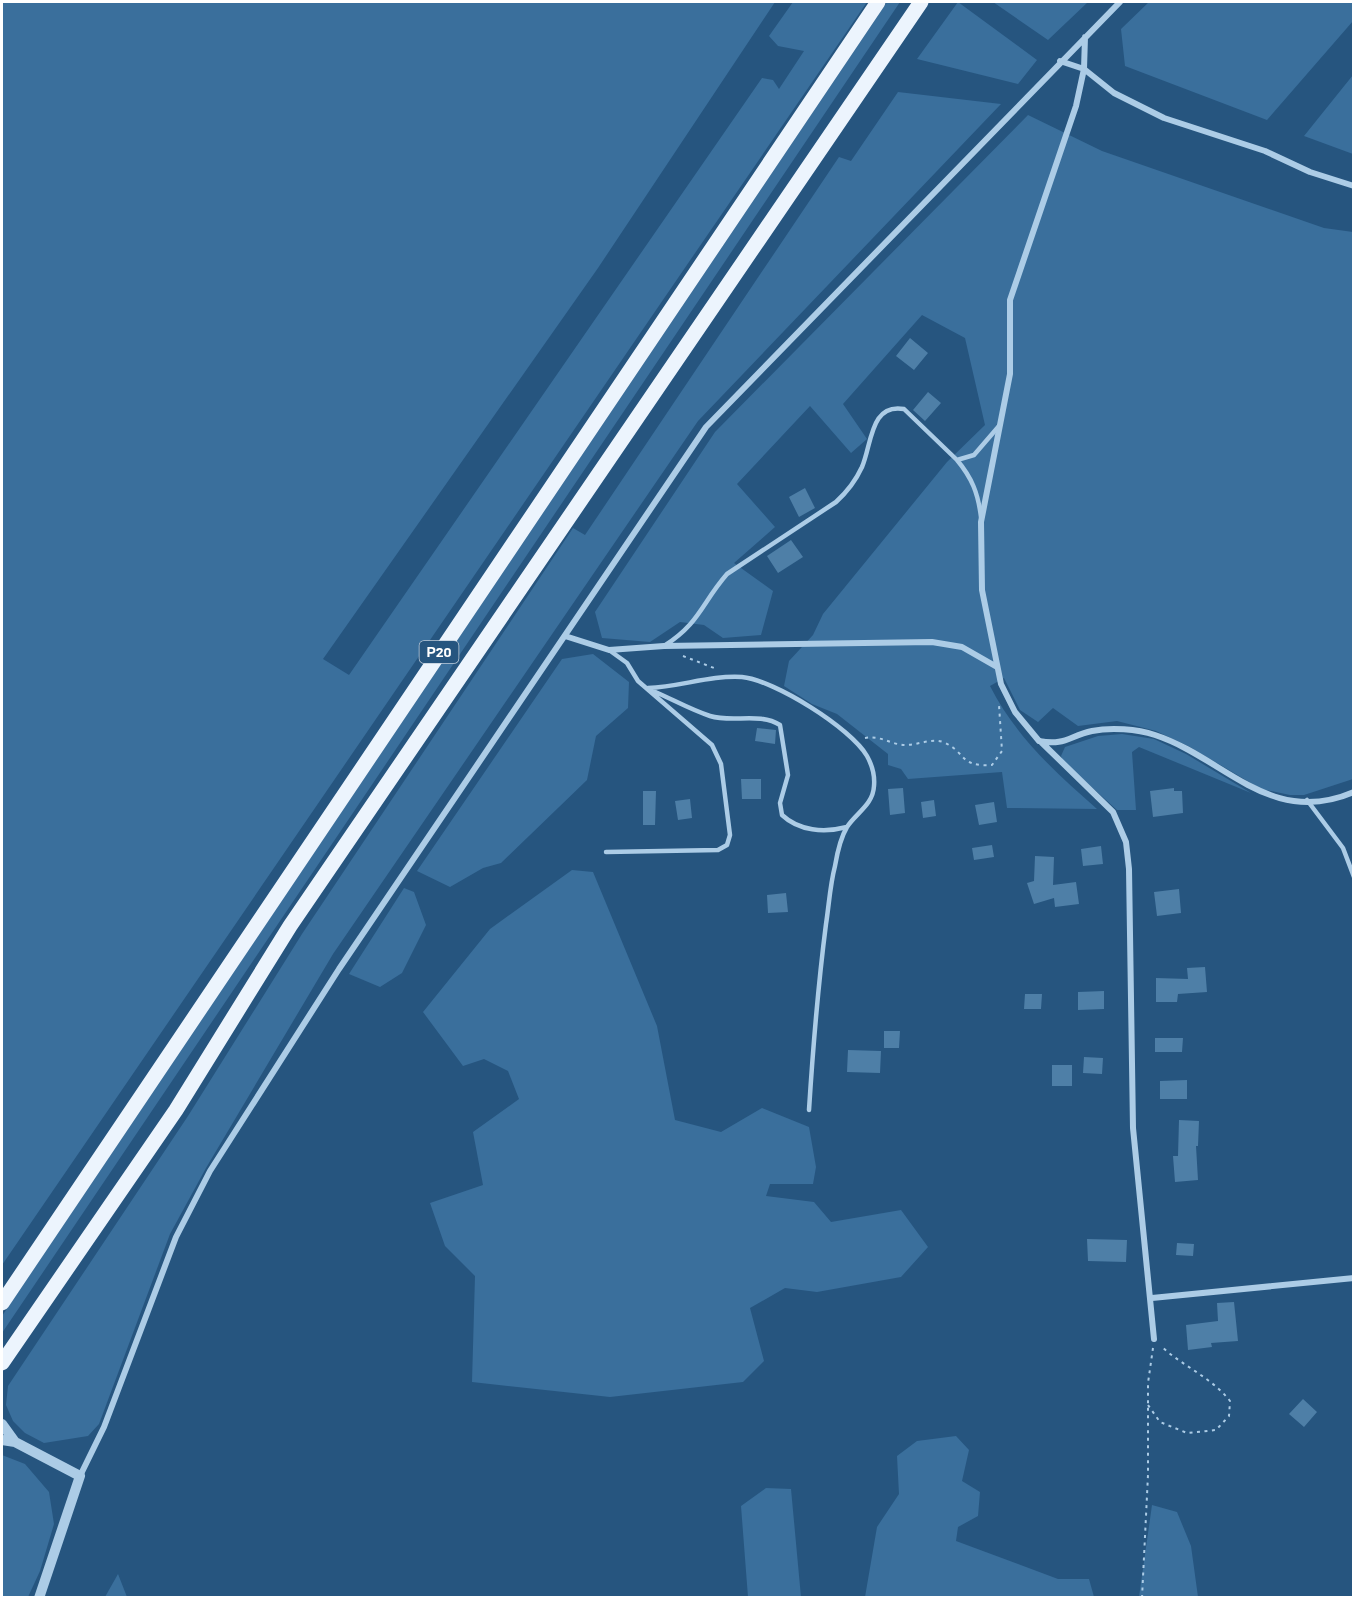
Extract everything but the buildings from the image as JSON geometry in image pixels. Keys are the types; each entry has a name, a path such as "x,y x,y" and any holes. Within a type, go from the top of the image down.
{"main road":[{"name":"Р20","path":"2,1303 878,2"},
{"name":"Р20","path":"2,1363 176,1110 290,926 921,2"}],"street":[{"path":"39,1598 80,1476 104,1427 176,1237 210,1171 339,969 706,427 1060,61 1120,2"},
{"path":"1085,36 1084,69 1076,106 1010,300 1010,374 981,522 982,590 1001,684 1015,712 1040,741 1113,812 1126,842 1129,869 1133,1128 1152,1298 1154,1339"},
{"path":"1060,61 1084,69 1114,93 1164,118 1265,151 1310,172 1353,186"},
{"path":"566,636 609,651 664,646 932,642 962,647 997,667"},
{"path":"1040,741 1063,743 1092,731 1120,729 1155,735 1188,750 1259,792 1307,800 1332,801 1353,792"},
{"path":"1152,1298 1353,1278"},
{"path":"2,1424 15,1442"},
{"path":"2,1440 15,1442 80,1476"}],"lane":[{"path":"664,646 685,633 697,620 715,589 727,574 836,502 848,491 862,468 875,424 883,411 892,407 904,409 971,476 978,495 981,522"},
{"path":"957,460 974,455 986,445 1000,424"},
{"path":"606,852 718,850 727,845 730,835 721,764 712,745 638,681 627,663 609,651"},
{"path":"648,688 672,687 709,678 742,677 762,681 786,692 853,740 866,755 874,773 874,790 865,809 847,827 834,866 818,988 809,1110"},
{"path":"648,688 710,716 729,720 750,717 773,721 780,725 788,775 780,803 782,815 800,827 835,831 847,827"},
{"path":"1307,800 1343,848 1353,877"}],"path":[{"path":"664,646 691,661 742,677"},
{"path":"853,740 876,736 908,745 933,741 943,742 968,763 975,766 992,765 1002,751 999,698 1001,684"},
{"path":"1142,1598 1148,1405 1154,1339"},
{"path":"1148,1405 1160,1422 1187,1433 1216,1430 1229,1416 1230,1401 1218,1385 1174,1358 1154,1339"}],"shaded area":[{"path":"2,2 775,2 598,268 323,659 349,675 762,78 773,80 779,89 804,51 778,46 769,36 793,2 867,2 2,1265"},
{"path":"887,2 900,2 2,1333 2,1316"},
{"path":"958,2 1037,60 1018,84 917,59"},
{"path":"993,2 1088,2 1048,40"},
{"path":"1149,2 1353,2 1353,21 1267,120 1125,66 1121,29"},
{"path":"1353,75 1353,154 1304,136"},
{"path":"898,92 1001,104 698,421 333,954 206,1168 170,1234 99,1424 88,1436 44,1443 25,1433 13,1421 6,1405 8,1386 188,1116 302,934 573,528 585,535 839,157 851,161"},
{"path":"1028,115 1102,151 1324,228 1353,232 1353,779 1304,795 1290,795 1261,789 1190,747 1156,731 1117,721 1078,726 1053,708 1038,722 1020,710 1004,678 990,686 1012,722 1038,753 1097,809 1007,808 1002,772 908,779 901,769 888,765 888,754 837,714 812,704 784,686 789,661 813,635 823,614 947,462 985,425 965,338 922,315 843,404 867,439 851,453 810,406 737,484 775,527 734,563 773,591 761,635 723,638 704,625 680,622 650,642 602,638 595,612 715,432"},
{"path":"593,654 629,682 628,708 596,736 587,780 501,863 483,868 450,887 417,871 562,659"},
{"path":"1122,734 1154,739 1186,754 1251,793 1139,747 1132,752 1136,810 1117,810 1063,761 1061,756 1065,747 1098,736"},
{"path":"572,870 593,872 657,1026 675,1120 721,1132 762,1108 809,1127 816,1167 813,1184 770,1184 766,1196 814,1202 831,1222 901,1210 928,1247 901,1277 817,1292 785,1288 750,1308 764,1361 743,1382 610,1397 472,1382 475,1276 445,1246 430,1203 483,1185 473,1132 519,1099 508,1071 484,1059 463,1066 423,1012 490,929"},
{"path":"404,888 414,892 426,925 402,973 380,987 349,974"},
{"path":"956,1436 969,1450 962,1481 980,1492 978,1516 958,1527 956,1541 1058,1579 1089,1579 1094,1597 865,1597 877,1527 899,1494 897,1456 917,1441"},
{"path":"2,1455 25,1464 49,1492 54,1524 40,1571 28,1597 2,1597"},
{"path":"766,1488 791,1489 801,1597 748,1597 741,1506"},
{"path":"1152,1505 1177,1512 1191,1546 1198,1597 1139,1597"},
{"path":"118,1574 127,1597 105,1597"}]}
